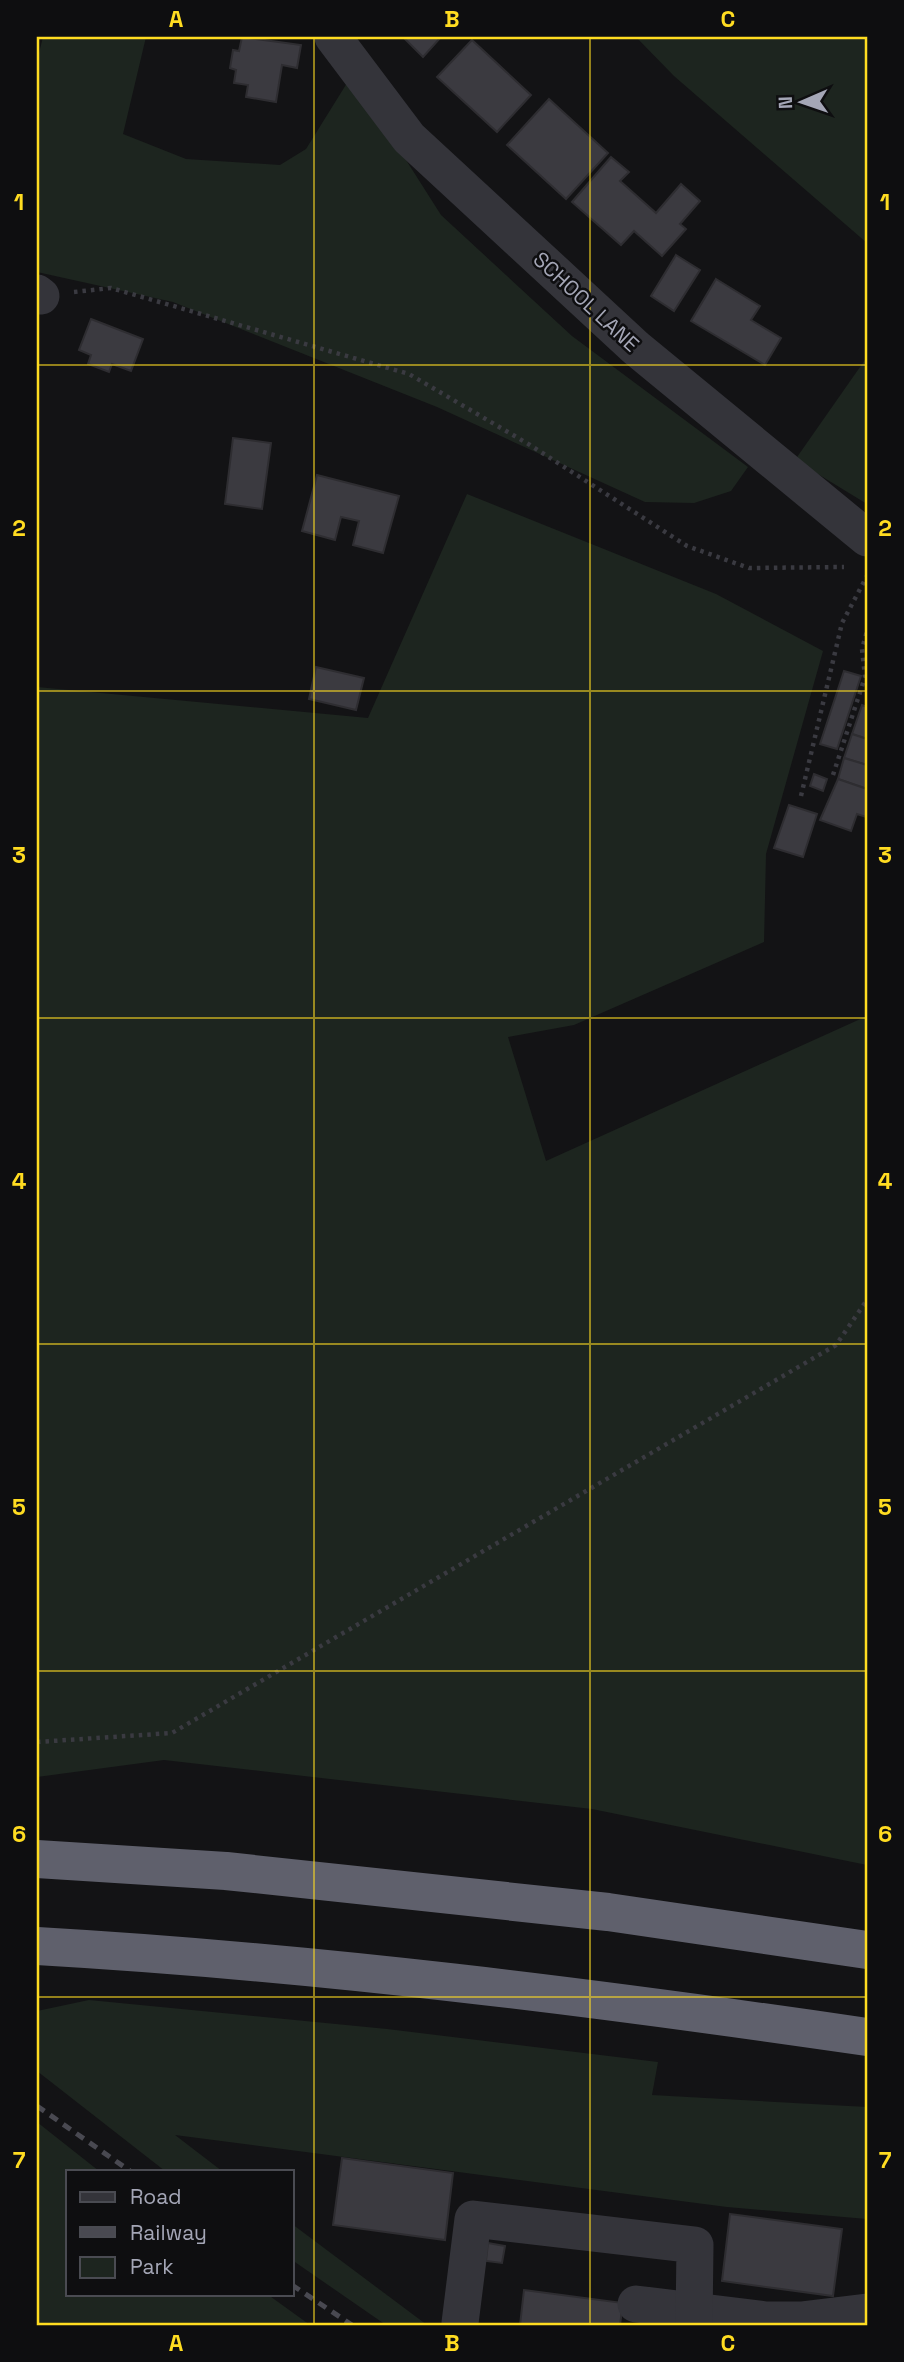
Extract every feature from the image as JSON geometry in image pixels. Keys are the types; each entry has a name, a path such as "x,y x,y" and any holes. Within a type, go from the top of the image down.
{"highway":[{"path":"37,1859 226,1871 608,1912 867,1950"},
{"path":"37,1946 351,1971 598,1998 867,2037"}],"street":[{"name":"SCHOOL LANE","path":"333,37 409,138 860,553"},
{"path":"460,2323 473,2219 695,2245 695,2319"},
{"path":"636,2304 695,2319 789,2320 867,2312"}],"path":[{"path":"39,295 111,288 409,374 530,445 687,546 749,568 860,553"},
{"path":"801,796 842,623 867,576"},
{"path":"833,775 865,677 862,649 867,631"},
{"path":"37,1742 172,1733 836,1345 867,1300"}],"green space":[{"path":"43,37 146,37 123,134 186,159 280,165 306,149 352,75 441,215 572,336 748,467 731,491 694,503 645,502 437,407 173,302 37,272 37,61"},
{"path":"636,37 867,37 867,243 674,76"},
{"path":"867,357 867,504 795,460"},
{"path":"467,494 716,594 823,651 766,854 764,942 574,1025 508,1037 546,1161 867,1016 867,1865 592,1809 164,1760 37,1777 37,687 368,718"},
{"path":"89,2000 387,2029 658,2062 652,2095 867,2107 867,2219 727,2207 175,2135 221,2170 164,2170 37,2071 37,2011"},
{"path":"37,2122 98,2170 66,2170 66,2296 270,2296 310,2325 37,2325"},
{"path":"294,2225 427,2325 386,2325 294,2261"}],"building":[{"path":"242,37 301,45 297,68 282,65 276,102 246,97 248,85 234,83 236,70 230,68 233,50 239,51"},
{"path":"441,37 423,57 405,39"},
{"path":"472,40 531,95 497,132 437,77"},
{"path":"549,99 608,153 566,199 507,145"},
{"path":"611,157 629,172 620,181 656,213 681,184 700,201 680,224 686,229 662,256 634,231 621,245 572,202"},
{"path":"676,255 700,270 674,311 651,296"},
{"path":"716,279 760,306 751,320 781,338 765,365 691,321"},
{"path":"91,319 143,339 131,371 112,364 109,372 88,364 91,355 79,350"},
{"path":"233,438 271,443 262,509 225,504"},
{"path":"317,475 399,496 383,553 353,545 359,521 341,517 335,540 302,531"},
{"path":"316,667 364,678 356,710 309,699"},
{"path":"844,671 861,676 837,749 820,744"},
{"path":"862,705 867,707 867,739 852,734"},
{"path":"852,734 867,739 867,765 844,758"},
{"path":"844,758 867,765 867,789 838,779"},
{"path":"814,774 827,779 823,791 810,786"},
{"path":"838,779 867,789 866,817 857,814 851,831 820,820"},
{"path":"789,805 817,814 803,857 774,848"},
{"path":"342,2158 453,2173 445,2240 333,2225"},
{"path":"730,2214 842,2229 833,2296 722,2281"},
{"path":"488,2243 505,2246 502,2263 486,2261"},
{"path":"524,2290 623,2303 620,2325 520,2325"}],"railway":[{"path":"37,2106 129,2170"},
{"path":"294,2286 352,2325"}]}
